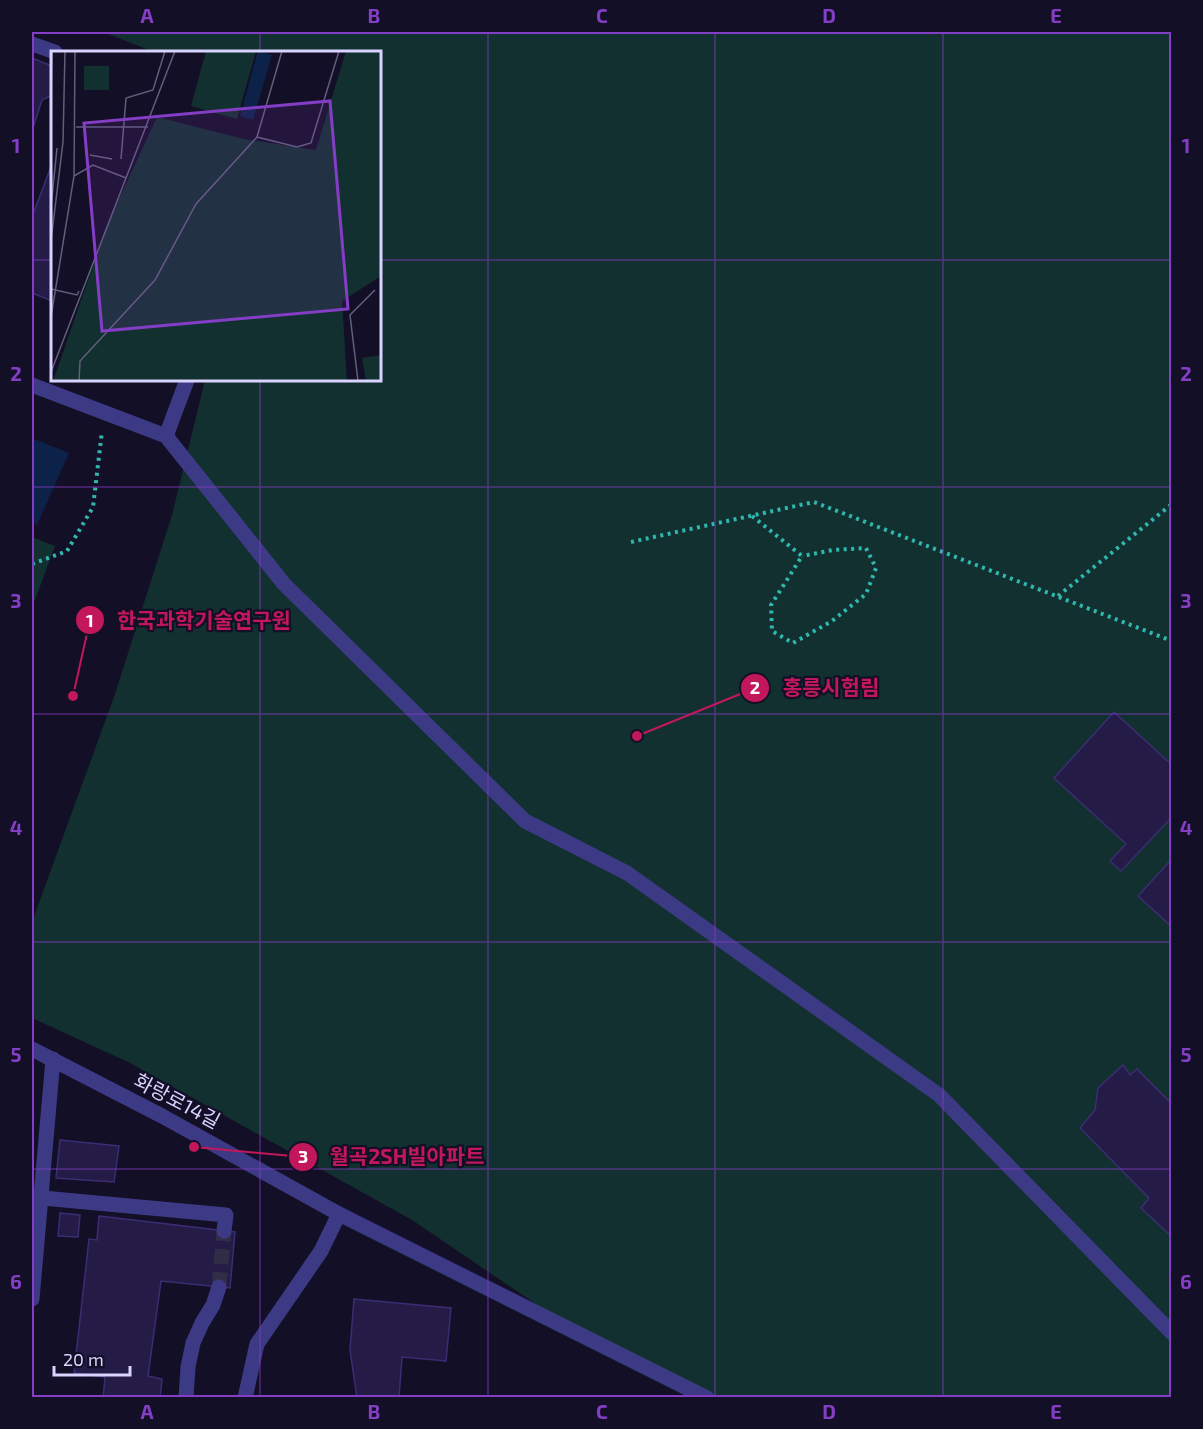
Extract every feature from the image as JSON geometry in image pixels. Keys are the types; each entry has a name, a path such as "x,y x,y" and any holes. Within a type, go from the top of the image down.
{"street":[{"path":"32,44 52,51"},
{"path":"166,436 187,381"},
{"path":"32,385 166,436 284,584 525,821 627,873 939,1095 1172,1333"},
{"name":"화랑로14길","path":"32,1049 162,1116 339,1214 707,1398"},
{"path":"32,1299 36,1197 52,1059"},
{"path":"36,1197 226,1215 224,1231"},
{"path":"245,1398 256,1344 321,1251 339,1214"},
{"path":"186,1398 188,1367 193,1343 213,1305 219,1287"}],"path":[{"path":"32,564 67,551 93,507 104,412"},
{"path":"631,542 814,502 1172,641"},
{"path":"1057,597 1172,504"},
{"path":"751,516 802,556 833,550 866,548 876,568 866,594 832,621 793,643 772,631 771,605 802,556"}],"green space":[{"path":"103,32 1150,32 1171,34 1171,1397 706,1397 589,1340 412,1220 130,1063 32,1018 32,922 115,694 172,515 205,381 381,381 381,51 151,51"},
{"path":"32,537 55,546 32,608"}],"water":[{"path":"32,438 69,453 37,525 32,522"}],"building":[{"path":"32,58 51,66 51,96 42,100 32,131"},
{"path":"51,167 51,301 32,293 32,217"},
{"path":"1114,712 1172,765 1172,817 1121,871 1110,861 1126,844 1054,778"},
{"path":"1172,860 1172,927 1138,896"},
{"path":"1123,1065 1130,1075 1137,1069 1172,1104 1172,1237 1141,1208 1149,1198 1080,1128 1095,1110 1098,1088"},
{"path":"60,1140 119,1146 114,1182 56,1178"},
{"path":"60,1213 80,1215 78,1237 58,1236"},
{"path":"99,1216 235,1232 230,1288 161,1281 148,1376 162,1379 160,1398 103,1398 105,1377 74,1373 89,1239 97,1240"},
{"path":"354,1299 451,1308 446,1361 402,1357 399,1398 357,1398 350,1350"}],"tunnel":[{"path":"219,1287 224,1231"}],"place":[{"name":"한국과학기술연구원","path":"73,696"},
{"name":"홍릉시험림","path":"637,736"},
{"name":"월곡2SH빌아파트","path":"194,1147"}]}
